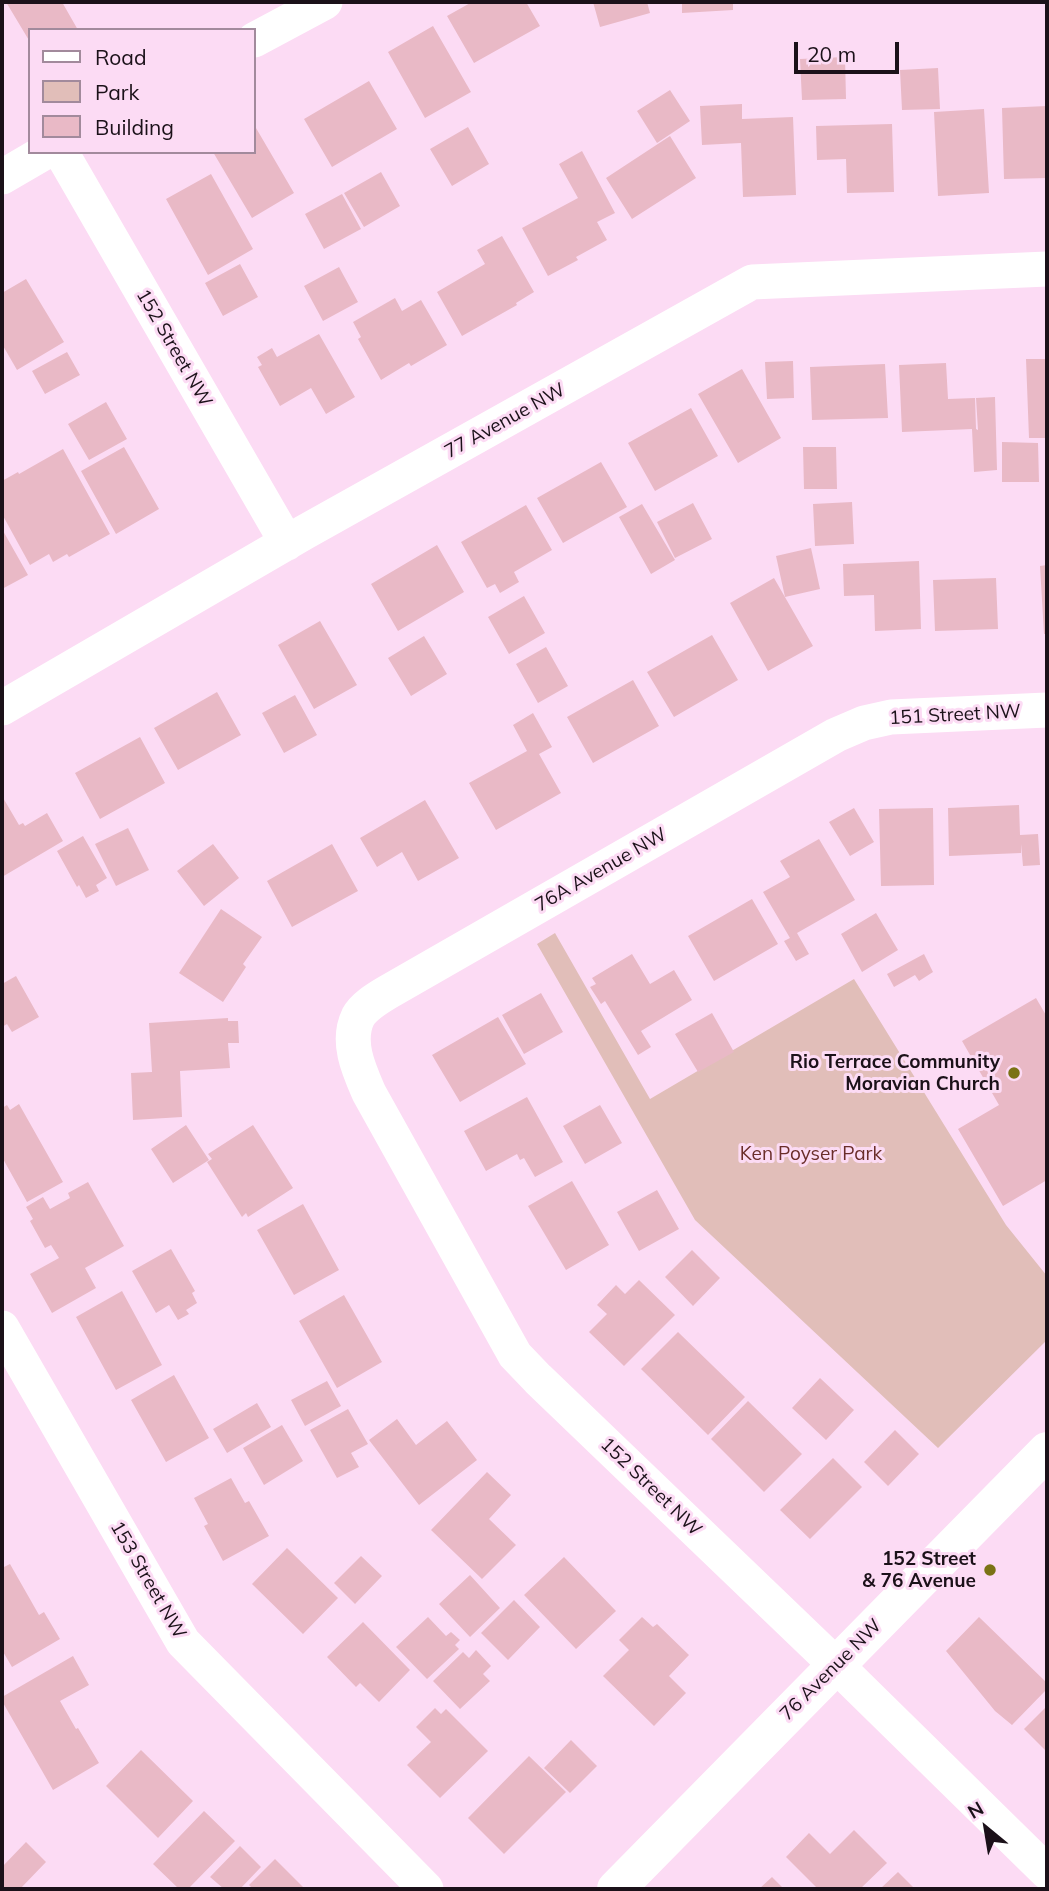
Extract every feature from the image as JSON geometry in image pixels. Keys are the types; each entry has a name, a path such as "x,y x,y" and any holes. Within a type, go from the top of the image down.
{"street":[{"path":"256,39 325,2"},
{"path":"2,177 42,154"},
{"name":"152 Street NW","path":"62,154 287,543"},
{"name":"77 Avenue NW","path":"2,708 287,543 752,282 1047,269"},
{"name":"151 Street NW","path":"864,723 924,714 1047,710"},
{"name":"76A Avenue NW","path":"355,1033 359,1016 388,992 836,735 864,723"},
{"name":"152 Street NW","path":"355,1033 354,1051 369,1093 515,1354 1047,1872"},
{"name":"153 Street NW","path":"2,1328 183,1642 426,1889"},
{"name":"76 Avenue NW","path":"616,1889 1047,1451"}],"green space":[{"name":"Ken Poyser Park","path":"555,933 650,1099 854,979 1006,1225 1047,1276 1047,1340 938,1448 695,1220 537,944"}],"building":[{"path":"6,2 62,2 77,28 28,28 28,39"},
{"path":"472,2 526,2 540,26 474,63 447,16"},
{"path":"593,2 647,2 650,13 600,27"},
{"path":"682,2 733,2 733,10 682,13"},
{"path":"433,26 471,92 425,118 388,52"},
{"path":"845,57 846,99 802,100 800,59"},
{"path":"938,68 940,109 902,110 900,70"},
{"path":"369,81 397,129 332,167 304,119"},
{"path":"670,90 690,121 657,143 637,111"},
{"path":"742,104 742,119 793,117 796,195 743,197 741,143 702,145 700,106"},
{"path":"1047,106 1047,178 1004,179 1002,108"},
{"path":"984,109 989,193 938,196 934,112"},
{"path":"892,124 894,192 847,193 846,159 817,160 816,126"},
{"path":"468,127 489,164 452,186 430,149"},
{"path":"256,128 294,193 252,218 214,154 256,154"},
{"path":"670,136 696,178 632,219 606,178"},
{"path":"582,151 615,213 597,222 607,240 548,276 522,228 578,198 559,164"},
{"path":"381,172 400,206 364,227 344,193"},
{"path":"211,174 253,249 208,275 166,199"},
{"path":"342,194 361,229 324,249 305,214"},
{"path":"502,236 534,292 516,303 517,305 462,336 437,292 485,264 477,250"},
{"path":"240,264 258,297 223,316 205,283"},
{"path":"339,267 358,302 323,321 304,286"},
{"path":"26,279 64,342 17,370 2,344 2,293"},
{"path":"395,298 402,311 421,300 447,345 381,380 358,339 361,337 353,322"},
{"path":"319,334 355,397 326,414 311,388 280,406 258,367 262,365 257,357 272,348 277,357"},
{"path":"67,352 80,375 45,394 32,371"},
{"path":"1026,359 1047,359 1047,438 1029,438"},
{"path":"793,361 794,398 767,399 765,362"},
{"path":"946,363 948,399 975,398 976,429 978,430 976,398 995,397 997,470 974,472 972,429 902,432 899,365"},
{"path":"885,364 888,418 812,420 810,367"},
{"path":"742,369 781,438 738,463 698,394"},
{"path":"106,402 127,439 89,460 68,424"},
{"path":"691,408 718,456 655,491 628,443"},
{"path":"1002,442 1038,443 1039,482 1002,482"},
{"path":"124,447 159,509 116,534 81,471"},
{"path":"803,447 836,447 837,489 804,489"},
{"path":"63,449 110,534 69,557 67,554 53,562 49,554 30,565 2,514 2,481"},
{"path":"601,462 627,507 563,543 537,498"},
{"path":"852,502 854,544 815,546 813,504"},
{"path":"693,503 712,539 675,558 657,522"},
{"path":"642,504 675,560 651,574 619,517"},
{"path":"526,505 552,550 514,572 519,582 500,593 495,584 487,588 461,542"},
{"path":"2,529 28,575 2,589"},
{"path":"437,545 464,592 398,631 371,584"},
{"path":"811,548 820,589 785,597 776,556"},
{"path":"919,561 921,629 875,631 874,595 844,596 843,564"},
{"path":"1047,565 1047,634 1044,634 1040,566"},
{"path":"774,578 813,646 768,671 730,603"},
{"path":"996,578 998,629 935,631 933,580"},
{"path":"524,596 545,633 509,654 488,617"},
{"path":"320,621 357,685 314,709 278,645"},
{"path":"712,635 738,680 674,717 647,672"},
{"path":"424,636 447,674 411,696 388,658"},
{"path":"546,647 568,686 538,703 516,664"},
{"path":"633,680 659,726 593,763 567,717"},
{"path":"217,692 241,735 178,770 154,728"},
{"path":"295,695 317,735 284,753 262,713"},
{"path":"533,713 552,747 539,754 561,793 496,830 469,783 527,751 513,725"},
{"path":"140,737 165,783 100,819 75,773"},
{"path":"2,796 19,825 23,823 25,826 47,813 63,841 2,877"},
{"path":"425,800 459,858 418,881 402,852 377,867 360,838"},
{"path":"1019,805 1020,835 1038,834 1040,865 1023,866 1021,844 1021,853 949,856 948,808"},
{"path":"854,808 874,842 850,856 829,822"},
{"path":"933,808 934,885 881,886 879,809"},
{"path":"128,828 149,870 116,886 95,844"},
{"path":"83,836 107,878 96,885 99,891 86,898 57,851"},
{"path":"819,839 855,900 797,933 809,954 796,961 784,941 790,938 763,892 790,877 780,861"},
{"path":"213,844 239,878 204,906 177,871"},
{"path":"332,844 358,891 292,927 267,881"},
{"path":"752,899 778,944 714,981 688,936"},
{"path":"221,909 262,937 243,964 246,967 223,1002 179,973"},
{"path":"876,913 898,950 862,972 841,934"},
{"path":"632,954 650,984 674,970 692,1000 641,1031 651,1047 638,1055 605,1001 601,1004 590,987 596,984 592,978"},
{"path":"924,954 933,972 919,981 915,975 894,987 887,974"},
{"path":"16,976 39,1017 12,1032 7,1024 2,1027 2,984"},
{"path":"541,993 563,1032 524,1054 502,1015"},
{"name":"Rio Terrace Community Moravian Church","path":"1036,998 1047,1017 1047,1180 1003,1206 958,1129 999,1105 962,1041"},
{"path":"712,1013 734,1052 698,1072 675,1034"},
{"path":"498,1017 526,1064 460,1102 432,1055"},
{"path":"228,1018 228,1021 238,1021 239,1043 228,1043 230,1068 180,1071 182,1117 133,1120 131,1073 152,1072 149,1023"},
{"path":"527,1097 563,1162 535,1177 524,1158 520,1160 517,1154 486,1171 464,1131"},
{"path":"19,1104 63,1182 27,1202 2,1157 2,1108 7,1105 10,1110"},
{"path":"600,1105 622,1143 585,1164 563,1126"},
{"path":"186,1125 209,1160 173,1183 151,1149"},
{"path":"253,1125 293,1188 248,1217 246,1213 242,1217 207,1162 212,1159 208,1154"},
{"path":"572,1181 609,1245 566,1270 528,1206"},
{"path":"88,1182 124,1246 85,1268 96,1288 52,1313 30,1274 59,1258 51,1245 45,1248 30,1221 33,1219 26,1207 43,1197 50,1209 70,1198 68,1193"},
{"path":"657,1190 679,1229 639,1251 617,1212"},
{"path":"303,1204 339,1270 294,1295 257,1230"},
{"path":"171,1249 195,1291 192,1293 197,1303 186,1310 189,1314 178,1320 169,1305 156,1313 132,1271"},
{"path":"692,1250 720,1278 693,1306 665,1277"},
{"path":"639,1280 675,1315 624,1366 589,1332 607,1314 597,1305 616,1285 625,1294"},
{"path":"122,1291 162,1365 116,1390 76,1317"},
{"path":"344,1295 382,1362 337,1388 299,1321"},
{"path":"678,1332 745,1397 708,1435 641,1369"},
{"path":"174,1375 209,1438 166,1462 131,1400"},
{"path":"820,1378 854,1410 826,1440 792,1408"},
{"path":"327,1381 341,1406 305,1426 291,1400"},
{"path":"748,1401 802,1454 764,1492 711,1439"},
{"path":"257,1403 271,1427 227,1453 213,1429"},
{"path":"348,1409 368,1444 351,1453 359,1467 337,1478 310,1430"},
{"path":"397,1419 416,1445 447,1421 477,1460 419,1505 369,1440"},
{"path":"282,1425 303,1461 264,1485 243,1448"},
{"path":"895,1430 919,1454 888,1486 864,1462"},
{"path":"833,1458 862,1487 810,1539 780,1510"},
{"path":"487,1472 511,1495 489,1519 516,1545 482,1579 431,1530"},
{"path":"231,1478 245,1503 249,1501 269,1536 223,1561 204,1526 208,1524 194,1498"},
{"path":"287,1548 338,1598 303,1634 252,1584"},
{"path":"361,1556 382,1576 355,1604 334,1583"},
{"path":"564,1557 616,1611 576,1649 524,1595"},
{"path":"10,1564 39,1615 44,1612 60,1639 12,1667 2,1650 2,1568"},
{"path":"470,1575 500,1608 470,1637 439,1604"},
{"path":"514,1600 540,1627 508,1660 481,1633"},
{"path":"428,1617 446,1636 451,1632 460,1640 455,1645 459,1649 427,1679 396,1647"},
{"path":"642,1617 653,1627 657,1624 689,1655 669,1676 686,1693 654,1726 603,1676 629,1650 619,1640"},
{"path":"979,1617 1047,1683 1047,1689 1012,1725 995,1711 946,1651"},
{"path":"363,1622 410,1670 379,1702 360,1683 356,1687 327,1657"},
{"path":"476,1650 491,1666 483,1674 490,1681 460,1709 433,1681 463,1652 469,1658"},
{"path":"73,1656 89,1685 60,1701 99,1763 53,1790 2,1697"},
{"path":"1047,1706 1047,1752 1024,1729"},
{"path":"435,1708 441,1714 446,1709 488,1751 440,1798 407,1765 431,1742 416,1727"},
{"path":"571,1740 597,1766 570,1793 544,1768"},
{"path":"141,1750 193,1801 158,1838 106,1786"},
{"path":"529,1756 566,1792 504,1854 468,1818"},
{"path":"204,1811 235,1841 188,1889 179,1889 153,1864"},
{"path":"854,1830 887,1863 860,1889 818,1889 786,1857 809,1833 830,1854"},
{"path":"26,1842 46,1862 20,1889 2,1889 2,1867"},
{"path":"240,1846 261,1867 240,1889 224,1889 210,1877"},
{"path":"275,1859 305,1889 253,1889 249,1885"},
{"path":"898,1872 915,1889 880,1889"},
{"path":"772,1877 784,1889 759,1889"}],"place":[{"name":"Rio Terrace Community Moravian Church","path":"1014,1073"},
{"name":"152 Street & 76 Avenue","path":"990,1570"}]}
